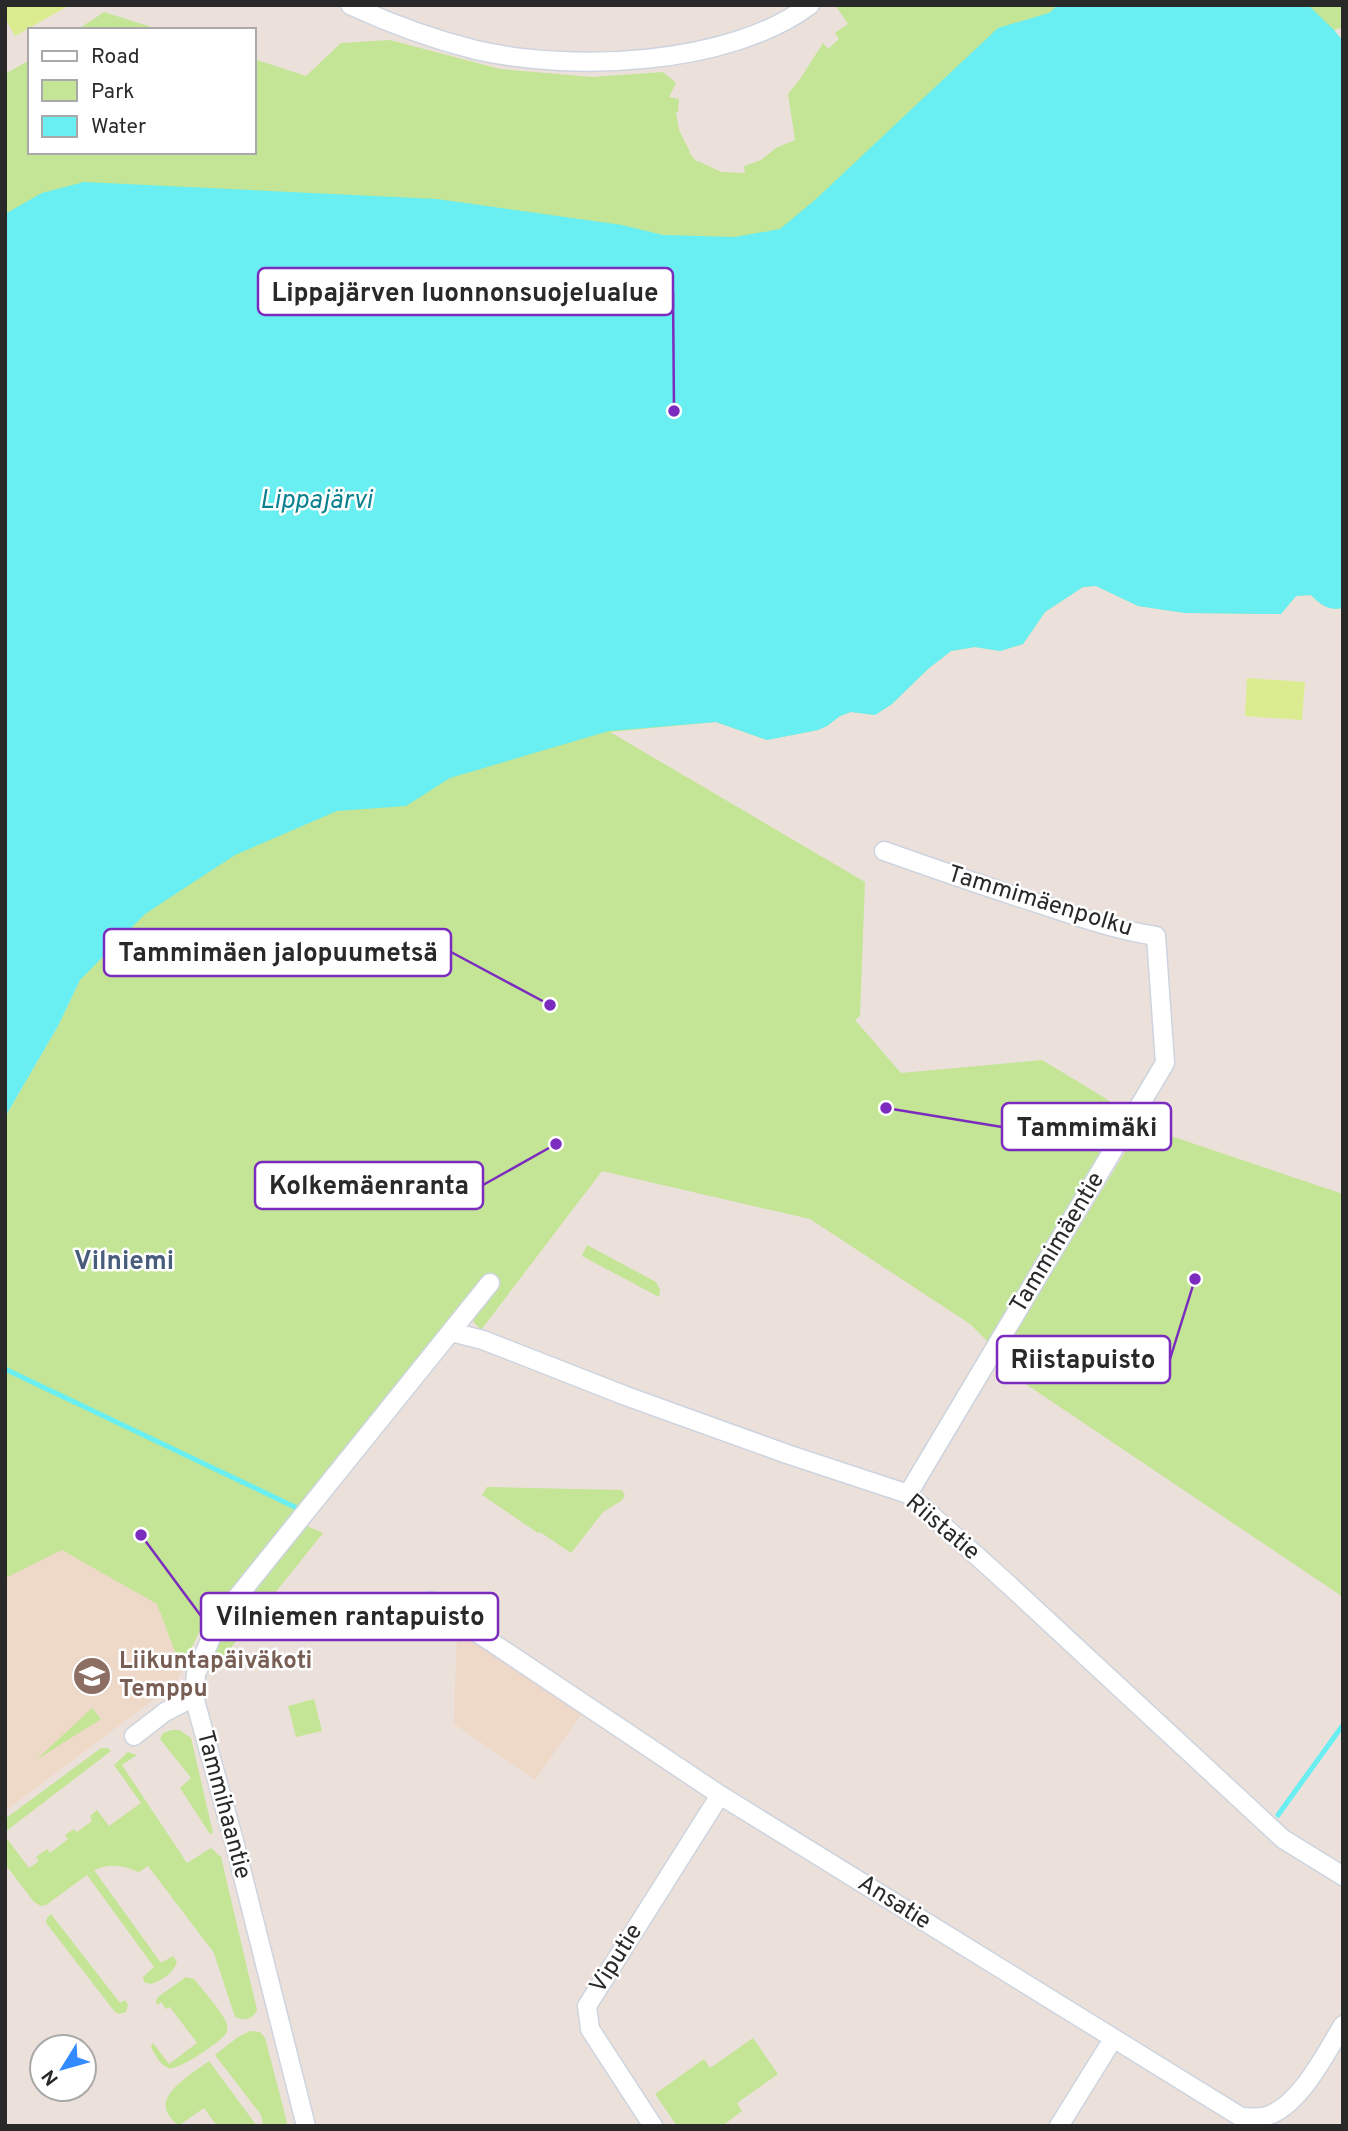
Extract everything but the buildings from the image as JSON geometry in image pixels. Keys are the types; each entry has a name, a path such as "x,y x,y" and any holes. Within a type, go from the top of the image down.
{"street":[{"path":"351,5 391,24 437,40 479,50 577,61 632,61 719,47 784,21 810,5"},
{"name":"Tammimäenpolku","path":"884,851 1086,919 1156,936 1165,1063"},
{"name":"Tammimäentie","path":"908,1494 1165,1063"},
{"name":"Tammihaantie","path":"306,2126 234,1841 194,1697 196,1674 218,1620 490,1283"},
{"name":"Riistatie","path":"452,1332 483,1340 659,1408 908,1494 1283,1839 1343,1876"},
{"name":"Ansatie","path":"430,1601 720,1795 1241,2117 1265,2117 1287,2104 1314,2073 1343,2025"},
{"path":"134,1736 165,1712 194,1697"},
{"name":"Viputie","path":"653,2126 590,2029 587,2006 720,1795"},
{"path":"1059,2126 1113,2039"}],"shaded area":[{"name":"Liikuntapäiväkoti Temppu","path":"61,1549 157,1604 182,1670 176,1683 5,1811 5,1578"},
{"path":"457,1627 584,1710 535,1780 454,1724"}],"green space":[{"path":"5,5 70,5 15,36 5,18"},
{"path":"835,5 1343,5 1343,31 1340,28 1334,30 1343,41 1343,608 1325,606 1311,595 1296,596 1281,614 1185,613 1138,606 1096,586 1083,587 1045,612 1023,644 1000,651 975,647 951,651 892,704 875,715 851,712 818,730 767,740 716,722 610,732 865,882 860,1016 855,1020 901,1073 1042,1060 1105,1098 1126,1114 988,1342 970,1324 810,1219 602,1171 481,1330 473,1321 479,1310 458,1310 200,1630 187,1664 180,1665 157,1604 62,1550 5,1578 5,1117 58,1026 80,980 5,903 5,74 28,61 28,154 256,154 256,60 306,76 341,43 390,40 500,69 592,77 663,72 676,83 669,97 679,99 676,112 679,130 689,153 697,162 721,172 745,173 744,166 761,160 776,148 795,140 788,94 823,43 828,49 839,39 835,33 848,24"},
{"path":"104,12 155,28 80,28"},
{"path":"1247,678 1305,682 1302,720 1245,716"},
{"path":"1141,1126 1343,1194 1343,1597 996,1364"},
{"path":"587,1245 656,1282 660,1289 659,1297 582,1256"},
{"path":"487,1487 622,1490 625,1496 603,1512 571,1553 482,1495"},
{"path":"305,1525 323,1533 221,1660 206,1667 217,1635"},
{"path":"314,1699 322,1731 296,1737 288,1706"},
{"path":"92,1708 101,1719 36,1760"},
{"path":"179,1730 191,1738 213,1833 210,1834 180,1788 191,1778 160,1739 163,1733"},
{"path":"101,1748 111,1751 5,1832 5,1819"},
{"path":"128,1752 137,1755 122,1765 187,1863 211,1848 221,1857 257,2010 251,2018 235,2017 214,1953 148,1866 139,1872 116,1866 94,1870 161,1963 173,1956 177,1962 166,1976 150,1984 144,1982 143,1977 154,1967 87,1875 41,1906 34,1902 5,1864 5,1842 8,1840 29,1868 39,1861 36,1857 47,1849 50,1853 68,1839 65,1835 74,1829 77,1832 92,1821 90,1816 97,1810 109,1826 141,1803 114,1765"},
{"path":"51,1914 120,2003 125,2000 128,2005 126,2012 115,2012 46,1923"},
{"path":"186,1977 194,1979 212,2001 225,2019 227,2030 221,2039 198,2056 169,2068 156,2056 151,2047 153,2043 169,2064 197,2043 170,2007 166,2009 161,2002 157,2005 156,2001"},
{"path":"250,2031 260,2032 265,2038 288,2126 263,2126 261,2115 215,2055"},
{"path":"753,2038 778,2074 737,2103 742,2111 722,2126 677,2126 655,2094 704,2059 710,2068"},
{"path":"209,2061 257,2126 217,2126 204,2108 178,2126 169,2116 166,2105 173,2090"}],"water":[{"name":"Lippajärvi","path":"1058,5 1308,5 1343,41 1343,608 1325,606 1311,595 1296,596 1281,614 1185,613 1138,606 1096,586 1083,587 1045,612 1023,644 1000,651 975,647 951,651 892,704 875,715 851,712 818,730 767,740 716,722 609,731 450,778 406,806 337,811 235,855 145,914 80,980 58,1026 5,1117 5,214 42,193 84,182 437,199 622,225 663,235 735,237 780,229 816,199 998,28 1049,13"}],"waterway":[{"path":"5,1369 299,1509"},
{"path":"1278,1815 1343,1725"}],"place":[{"name":"Lippajärven luonnonsuojelualue","path":"674,411"},
{"name":"Tammimäen jalopuumetsä","path":"550,1005"},
{"name":"Tammimäki","path":"886,1108"},
{"name":"Kolkemäenranta","path":"556,1144"},
{"name":"Riistapuisto","path":"1195,1279"},
{"name":"Vilniemen rantapuisto","path":"141,1535"},
{"name":"Liikuntapäiväkoti Temppu","path":"92,1676"}],"district":[{"name":"Vilniemi","path":"124,1262"}]}
